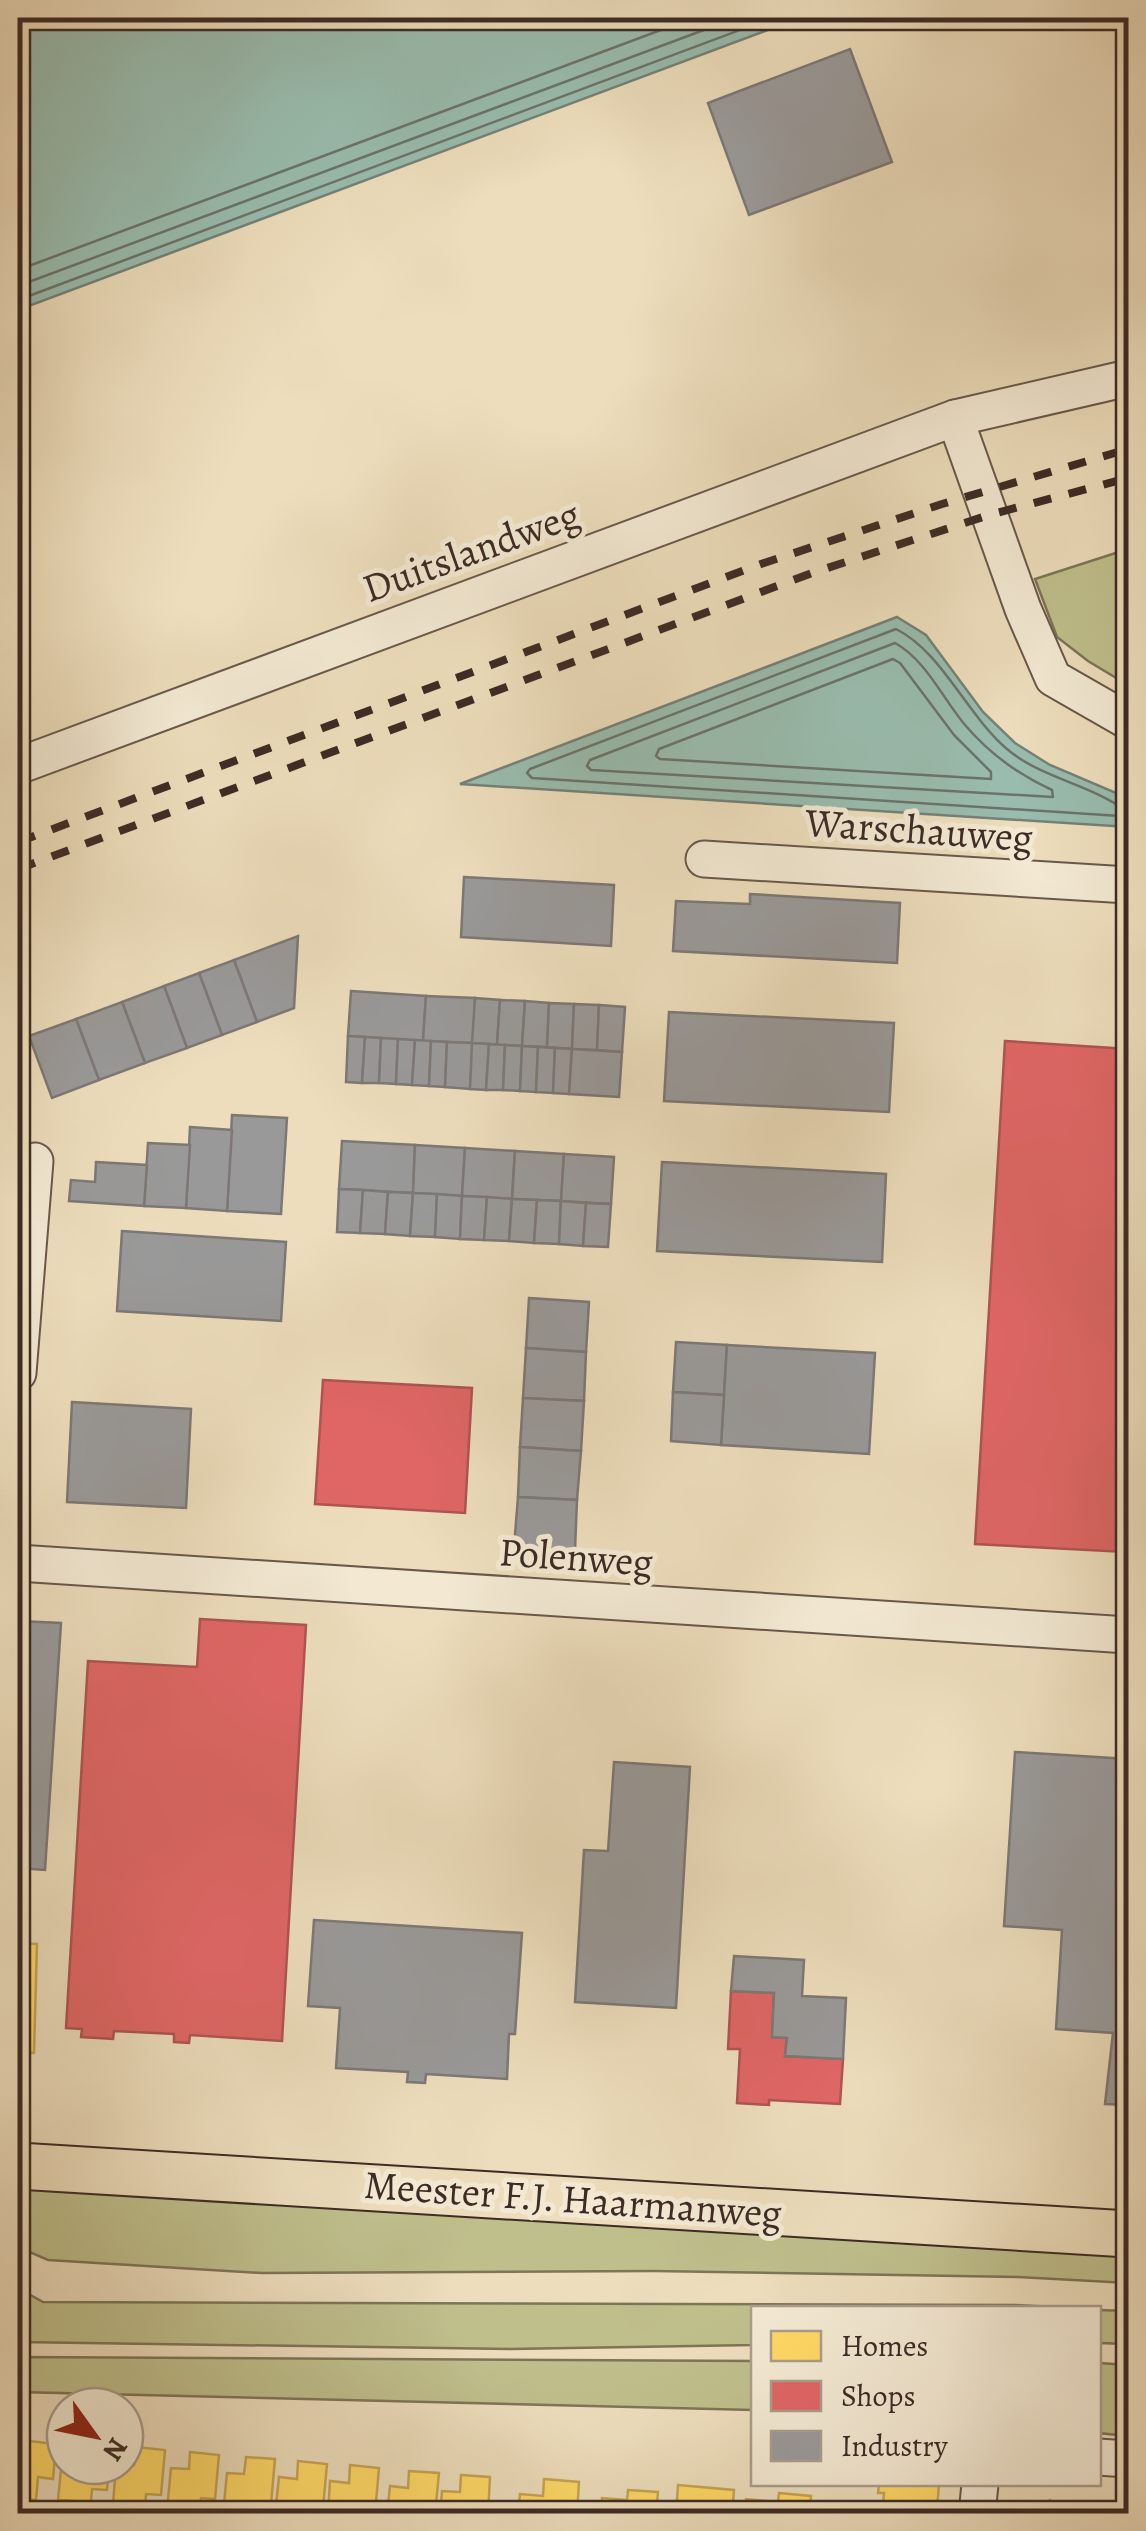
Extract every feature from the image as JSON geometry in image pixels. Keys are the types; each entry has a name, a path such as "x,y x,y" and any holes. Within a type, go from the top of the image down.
{"main road":[{"name":"Meester F.J. Haarmanweg","path":"18,2166 1128,2234"}],"street":[{"name":"Duitslandweg","path":"18,766 955,418 1128,378"},
{"path":"955,418 1023,609 1053,678 1128,722"},
{"name":"Warschauweg","path":"704,859 1128,886"},
{"path":"18,1373 35,1161"},
{"name":"Polenweg","path":"18,1563 1128,1635"},
{"path":"1101,2456 1128,2460"},
{"path":"977,2514 980,2486"}],"green space":[{"path":"1128,549 1128,685 1057,637 1035,579"},
{"path":"18,2185 1128,2250 1128,2283 1018,2277 654,2271 262,2273 48,2260 18,2247"},
{"path":"18,2288 43,2302 1035,2306 751,2306 751,2345 510,2349 18,2342"},
{"path":"1101,2310 1128,2311 1128,2344 1101,2343"},
{"path":"18,2357 751,2361 751,2410 145,2395 145,2386 45,2386 45,2393 18,2392"},
{"path":"1101,2363 1128,2365 1128,2436 1101,2433"}],"water":[{"path":"18,18 800,18 18,310"},
{"path":"897,617 926,635 983,712 1015,743 1050,765 1128,798 1128,827 460,784"}],"building: Homes":[{"path":"18,1943 37,1944 34,2053 18,2052"},
{"path":"29,2441 45,2443 45,2478 38,2477 36,2500 18,2498 18,2453 29,2454"},
{"path":"145,2448 165,2450 161,2495 146,2494 145,2507 113,2504 114,2486 145,2486"},
{"path":"190,2452 219,2455 215,2499 201,2498 199,2512 167,2509 171,2468 189,2469"},
{"path":"246,2457 275,2459 271,2504 257,2503 256,2514 223,2514 227,2473 244,2474"},
{"path":"298,2461 327,2464 323,2508 308,2507 308,2514 275,2514 279,2477 297,2479"},
{"path":"350,2465 379,2468 375,2513 328,2514 330,2481 349,2483"},
{"path":"409,2471 439,2473 435,2514 387,2514 390,2486 408,2488"},
{"path":"461,2475 490,2477 488,2514 440,2514 442,2491 460,2492"},
{"path":"544,2479 579,2482 577,2514 518,2514 520,2494 543,2496"},
{"path":"678,2485 734,2490 732,2514 676,2514"},
{"path":"59,2486 107,2486 107,2490 92,2489 91,2502 58,2500"},
{"path":"879,2486 939,2486 937,2509 921,2508 921,2514 882,2514 884,2493 878,2493"},
{"path":"628,2490 658,2492 656,2514 601,2514 602,2498 627,2500"},
{"path":"779,2493 811,2496 809,2514 745,2514 746,2499 778,2502"},
{"path":"1050,2500 1059,2511 1086,2514 1034,2514"}],"building: Shops":[{"path":"1005,1041 1128,1049 1125,1552 975,1544"},
{"path":"323,1380 472,1388 465,1513 315,1504"},
{"path":"200,1619 306,1625 282,2041 190,2035 189,2043 174,2042 174,2034 114,2031 113,2039 81,2037 82,2029 66,2028 88,1661 197,1667"},
{"path":"731,1991 774,1993 772,2037 787,2038 785,2056 843,2059 840,2104 769,2100 769,2105 737,2103 740,2049 728,2049"}],"building: Industry":[{"path":"850,49 892,162 749,215 708,103"},
{"path":"464,877 614,885 611,946 461,937"},
{"path":"750,894 900,903 897,963 673,951 676,901 750,904"},
{"path":"298,936 294,1008 257,1022 234,960"},
{"path":"234,960 257,1022 222,1035 199,973"},
{"path":"199,973 222,1035 187,1048 164,986"},
{"path":"164,986 187,1048 145,1063 122,1002"},
{"path":"351,991 426,996 423,1041 348,1036"},
{"path":"426,996 475,998 473,1043 423,1041"},
{"path":"475,998 500,1000 497,1045 472,1043"},
{"path":"500,1000 525,1001 522,1046 497,1045"},
{"path":"525,1001 549,1003 547,1047 522,1046"},
{"path":"122,1002 145,1063 99,1080 76,1019"},
{"path":"549,1003 574,1004 572,1049 547,1047"},
{"path":"574,1004 599,1005 597,1050 572,1049"},
{"path":"599,1005 625,1007 622,1052 597,1050"},
{"path":"669,1012 894,1023 889,1112 664,1101"},
{"path":"76,1019 99,1080 52,1098 29,1036"},
{"path":"348,1036 365,1037 362,1083 346,1082"},
{"path":"365,1037 381,1038 379,1083 362,1083"},
{"path":"381,1038 398,1039 396,1084 379,1083"},
{"path":"398,1039 415,1040 412,1085 396,1084"},
{"path":"415,1040 431,1041 429,1086 412,1085"},
{"path":"431,1041 447,1042 445,1087 429,1086"},
{"path":"447,1042 473,1043 470,1089 445,1087"},
{"path":"472,1043 489,1044 486,1090 470,1089"},
{"path":"489,1044 505,1045 503,1090 486,1090"},
{"path":"505,1045 522,1046 520,1091 503,1090"},
{"path":"522,1046 538,1047 536,1092 520,1091"},
{"path":"538,1047 555,1048 553,1093 536,1092"},
{"path":"555,1048 572,1049 569,1094 553,1093"},
{"path":"572,1049 622,1052 619,1097 569,1094"},
{"path":"232,1115 287,1118 281,1214 227,1211"},
{"path":"190,1127 232,1130 227,1211 186,1208"},
{"path":"342,1141 415,1145 413,1193 339,1189"},
{"path":"148,1143 190,1145 186,1208 144,1206"},
{"path":"415,1145 465,1148 462,1196 413,1193"},
{"path":"465,1148 515,1151 512,1199 462,1196"},
{"path":"515,1151 564,1154 561,1201 512,1199"},
{"path":"564,1154 614,1157 611,1204 561,1201"},
{"path":"96,1162 147,1165 144,1206 69,1201 71,1180 95,1182"},
{"path":"662,1162 886,1174 882,1262 657,1251"},
{"path":"339,1189 363,1190 360,1233 337,1232"},
{"path":"363,1190 388,1192 385,1234 360,1233"},
{"path":"388,1192 413,1193 410,1236 385,1234"},
{"path":"413,1193 437,1194 435,1237 410,1236"},
{"path":"437,1194 462,1196 460,1239 435,1237"},
{"path":"462,1196 487,1197 484,1240 460,1239"},
{"path":"487,1197 512,1199 509,1241 484,1240"},
{"path":"512,1199 537,1200 534,1243 509,1241"},
{"path":"537,1200 561,1201 559,1244 534,1243"},
{"path":"561,1201 586,1203 583,1246 559,1244"},
{"path":"586,1203 611,1204 608,1247 583,1246"},
{"path":"122,1231 286,1242 281,1321 117,1311"},
{"path":"529,1298 589,1302 586,1352 526,1348"},
{"path":"676,1342 727,1345 724,1395 673,1392"},
{"path":"727,1345 875,1353 869,1454 721,1445"},
{"path":"526,1348 586,1352 584,1401 523,1398"},
{"path":"673,1392 724,1395 721,1445 671,1441"},
{"path":"523,1398 584,1401 581,1451 520,1447"},
{"path":"72,1402 191,1409 186,1508 67,1502"},
{"path":"520,1447 581,1451 577,1500 518,1497"},
{"path":"518,1497 577,1500 575,1550 514,1547"},
{"path":"18,1621 61,1623 45,1870 18,1868"},
{"path":"1015,1752 1128,1759 1128,2105 1105,2104 1113,2033 1056,2029 1062,1930 1004,1926"},
{"path":"614,1762 690,1767 676,2008 575,2002 584,1850 608,1851"},
{"path":"314,1920 522,1933 515,2034 509,2034 507,2079 426,2074 425,2083 407,2082 408,2072 336,2068 340,2008 308,2006"},
{"path":"734,1956 804,1960 802,1996 846,1998 843,2059 785,2056 787,2038 772,2037 774,1993 731,1991"}],"railway":[{"path":"18,842 761,564 942,504 1128,449"},
{"path":"18,869 812,573 989,515 1128,478"}]}
